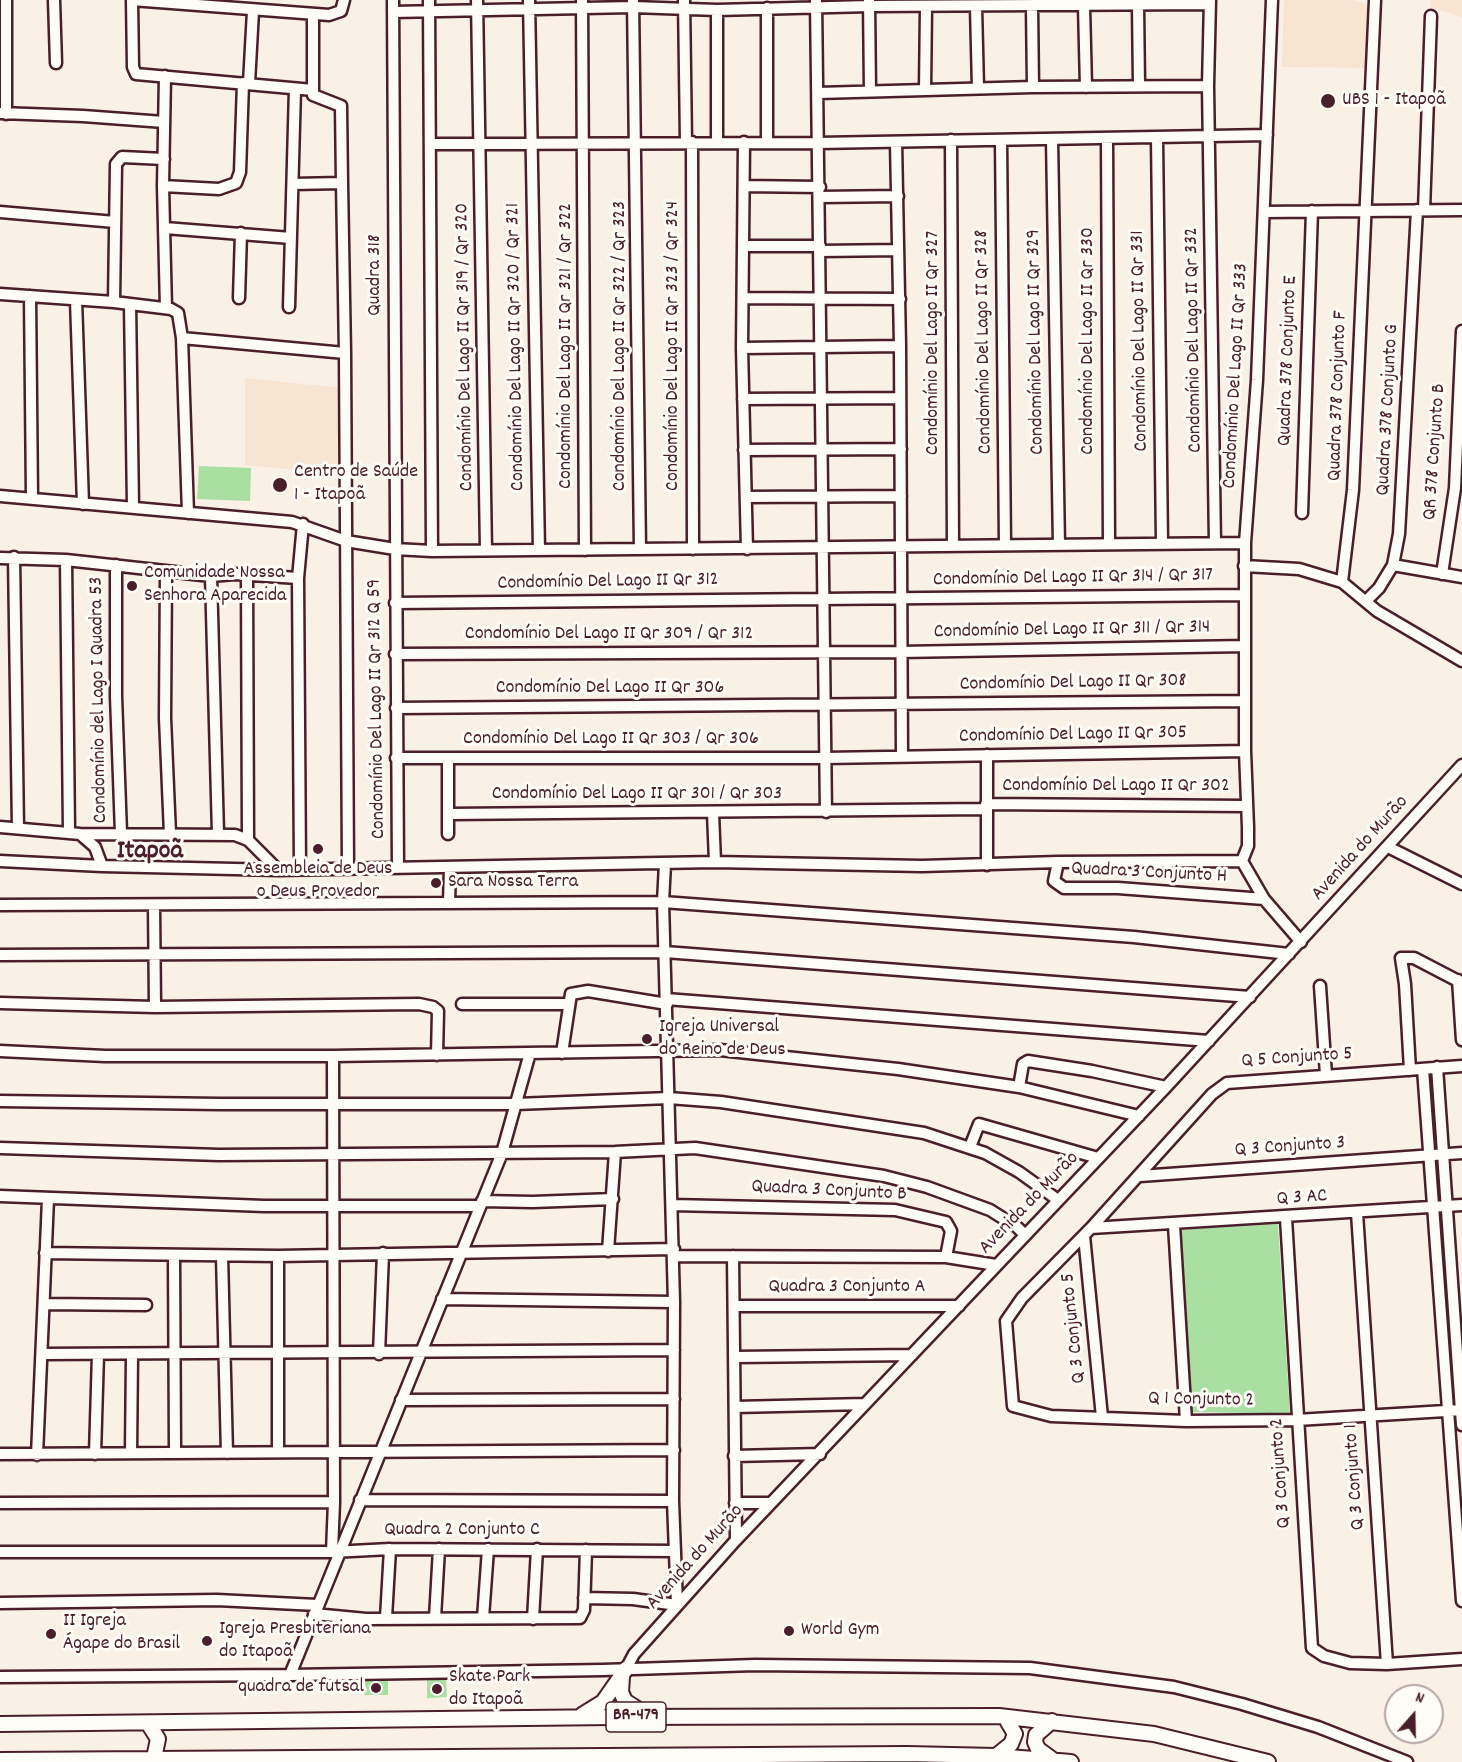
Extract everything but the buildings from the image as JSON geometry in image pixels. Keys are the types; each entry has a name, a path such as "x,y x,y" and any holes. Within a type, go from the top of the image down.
{"main road":[{"path":"574,1718 599,1706 624,1673"},
{"path":"624,1673 621,1692 625,1701 652,1718"},
{"name":"BR-479","path":"0,1724 909,1715 1052,1721 1174,1738 1268,1762"},
{"path":"996,1756 1011,1744 1015,1734 1005,1718"},
{"path":"1052,1721 1036,1735 1035,1742 1038,1749 1053,1760"},
{"path":"148,1724 159,1739 154,1758"},
{"name":"BR-479","path":"0,1760 996,1756 1071,1762"}],"street":[{"path":"6,0 3,113 164,122"},
{"path":"54,0 56,63"},
{"path":"313,90 138,75 133,70 132,0 221,4 253,11 314,15 336,14 344,6 344,0"},
{"name":"Quadra 318","path":"393,0 395,549"},
{"name":"Condomínio Del Lago II Qr 333","path":"1242,861 1248,846 1245,752 1245,543 1257,380 1272,0"},
{"name":"Quadra 378 Conjunto F","path":"1342,582 1353,490 1372,1"},
{"path":"393,12 429,6 633,3 684,4 717,10 735,5 766,9 786,4 816,3 870,3 926,7 962,4 976,7 1010,3 1032,7 1057,3 1084,6 1107,2 1138,4 1210,2"},
{"name":"Condomínio Del Lago II Qr 332","path":"1210,2 1208,86 1211,138 1215,543"},
{"name":"Condomínio Del Lago II Qr 322 / Qr 323","path":"633,3 637,142 640,549"},
{"path":"816,3 826,812"},
{"path":"870,3 870,92"},
{"name":"Condomínio Del Lago II Qr 321 / Qr 322","path":"582,4 585,550"},
{"name":"Condomínio Del Lago II Qr 323 / Qr 324","path":"684,4 689,142 693,549"},
{"path":"1138,4 1139,86"},
{"name":"Condomínio Del Lago II Qr 320 / Qr 321","path":"529,5 539,549"},
{"path":"429,6 432,551"},
{"name":"Condomínio Del Lago II Qr 319 / Qr 320","path":"477,6 486,550"},
{"path":"1084,6 1086,87"},
{"path":"925,90 926,7"},
{"path":"976,7 978,88"},
{"path":"1032,7 1033,87"},
{"path":"766,9 767,142"},
{"path":"717,10 717,142"},
{"path":"164,186 219,189 236,183 253,11"},
{"path":"314,15 313,90 315,98 337,102 341,106 348,869"},
{"name":"Quadra 378 Conjunto G","path":"1366,601 1379,588 1393,565 1402,508 1431,16"},
{"path":"165,76 166,308"},
{"path":"818,93 1033,87 1208,86"},
{"path":"289,307 295,89"},
{"path":"430,144 818,143 1211,138 1267,135"},
{"name":"Condomínio Del Lago II Qr 331","path":"1157,138 1162,543"},
{"name":"Condomínio Del Lago II Qr 329","path":"1052,139 1059,545"},
{"name":"Condomínio Del Lago II Qr 330","path":"1107,139 1109,543"},
{"name":"Condomínio Del Lago II Qr 327","path":"951,140 953,545"},
{"name":"Condomínio Del Lago II Qr 328","path":"1001,140 1005,545"},
{"path":"744,142 742,348 747,549"},
{"path":"896,142 900,299 902,756"},
{"path":"114,302 116,168 119,159 164,159"},
{"path":"293,184 342,183"},
{"path":"744,186 898,196"},
{"path":"1264,212 1462,210"},
{"name":"Quadra 378 Conjunto E","path":"1302,513 1312,211"},
{"path":"0,212 115,222"},
{"path":"165,228 291,238"},
{"path":"239,298 241,233"},
{"path":"744,246 898,250"},
{"path":"0,294 114,302 166,308 178,313 182,338 188,513"},
{"path":"30,296 32,498"},
{"path":"743,298 900,299"},
{"path":"76,300 83,504"},
{"path":"130,304 133,507"},
{"name":"QR 378 Conjunto B","path":"1442,574 1455,488 1462,332"},
{"path":"182,338 345,353"},
{"path":"742,348 900,346"},
{"path":"743,399 900,398"},
{"path":"744,450 901,448"},
{"path":"0,496 303,524 346,541 395,549 432,551 1245,543"},
{"path":"746,497 901,496"},
{"path":"300,869 298,578 303,524"},
{"name":"Condomínio Del Lago II Qr 312 Q 59","path":"395,549 398,868"},
{"path":"0,558 66,560 211,576 247,575 298,578"},
{"path":"14,558 18,828"},
{"path":"66,560 75,833"},
{"name":"Condomínio del Lago I Quadra 53","path":"116,565 116,696 121,833"},
{"path":"1393,565 1462,578"},
{"path":"1245,566 1299,569 1342,582 1377,611 1462,661"},
{"path":"166,572 165,718 170,834"},
{"path":"247,575 248,840"},
{"path":"211,576 218,834"},
{"name":"Condomínio Del Lago II Qr 314 / Qr 317","path":"822,598 1245,595"},
{"name":"Condomínio Del Lago II Qr 312","path":"395,603 822,598"},
{"name":"Condomínio Del Lago II Qr 311 / Qr 314","path":"823,651 900,652 1245,646"},
{"name":"Condomínio Del Lago II Qr 309 / Qr 312","path":"395,654 823,651"},
{"name":"Condomínio Del Lago II Qr 308","path":"825,705 1245,701"},
{"name":"Condomínio Del Lago II Qr 306","path":"396,708 825,705"},
{"name":"Condomínio Del Lago II Qr 305","path":"825,758 1245,752"},
{"path":"987,755 987,864"},
{"name":"Condomínio Del Lago II Qr 303 / Qr 306","path":"396,758 825,758"},
{"path":"448,758 448,834"},
{"name":"Avenida do Murão","path":"624,1673 634,1654 736,1540 820,1455 996,1265 1139,1116 1462,765"},
{"name":"Condomínio Del Lago II Qr 302","path":"826,812 986,807 1247,806"},
{"name":"Condomínio Del Lago II Qr 301 / Qr 303","path":"449,813 826,812"},
{"path":"713,813 715,862"},
{"path":"0,827 75,833 235,835 248,840 278,870"},
{"path":"75,833 95,847 102,866"},
{"path":"95,847 100,833"},
{"path":"1388,847 1462,884"},
{"path":"243,870 254,860 256,849"},
{"path":"0,861 278,870 715,862 922,866 1058,862 1242,861"},
{"name":"Quadra 3 Conjunto H","path":"1242,861 1264,899 1301,942"},
{"name":"Quadra 3 Conjunto H","path":"1058,862 1054,881 1064,888 1118,888 1264,899"},
{"path":"584,1598 643,1600 677,1605 674,1501 674,1253 663,902 665,864"},
{"path":"449,903 450,868"},
{"path":"0,905 663,902 1134,937 1289,954"},
{"path":"154,905 155,1007"},
{"path":"0,955 665,952 1250,996"},
{"path":"1410,1070 1405,984 1401,958 1414,958 1460,981 1462,1040"},
{"path":"1320,986 1326,1075"},
{"path":"562,1053 567,1004 571,994 578,991 667,1001 1209,1041"},
{"path":"0,1003 155,1007 427,1005 438,1011 437,1055"},
{"path":"462,1004 567,1004"},
{"path":"0,1051 105,1056 333,1056 720,1050 1019,1087 1139,1116"},
{"path":"290,1675 316,1610 335,1551 360,1500 502,1153 530,1053"},
{"path":"333,1056 332,1452 335,1551"},
{"path":"1019,1087 1023,1064 1028,1061 1092,1071 1166,1087"},
{"name":"Q 5 Conjunto 5","path":"1088,1232 1212,1094 1227,1083 1462,1066"},
{"path":"1437,1067 1462,1425"},
{"path":"1423,1069 1462,1600"},
{"path":"0,1101 332,1104 516,1104 669,1098 721,1101 893,1128 970,1147 1019,1172 1058,1200"},
{"path":"970,1147 979,1124 1098,1158"},
{"path":"0,1148 219,1155 615,1152 707,1149 884,1176 927,1187 990,1210 1017,1227 1025,1235"},
{"path":"608,1251 615,1152"},
{"name":"Q 3 Conjunto 3","path":"1140,1176 1462,1153"},
{"path":"0,1196 202,1205 333,1206 613,1199"},
{"path":"37,1455 48,1199"},
{"name":"Quadra 3 Conjunto B","path":"672,1205 895,1210 946,1222 951,1231 946,1257"},
{"name":"Q 3 AC","path":"1088,1232 1462,1205"},
{"name":"Q 3 Conjunto 1","path":"1357,1213 1387,1664"},
{"name":"Q 3 Conjunto 2","path":"1286,1218 1312,1648 1324,1656 1350,1663 1387,1664"},
{"path":"1174,1225 1186,1421"},
{"name":"Q 1 Conjunto 2","path":"1088,1232 1022,1298 1006,1321 1013,1406 1021,1410 1061,1418 1102,1417 1186,1421 1297,1420 1447,1413 1462,1410"},
{"name":"Q 3 Conjunto 5","path":"1088,1232 1102,1417"},
{"path":"45,1253 278,1256 608,1251 732,1256 946,1257 996,1265"},
{"path":"379,1354 383,1253"},
{"path":"174,1256 175,1452"},
{"path":"222,1256 227,1354 227,1453"},
{"path":"278,1256 280,1354 278,1452"},
{"path":"732,1256 735,1306 736,1540"},
{"path":"442,1299 674,1302"},
{"path":"44,1304 146,1305"},
{"name":"Quadra 3 Conjunto A","path":"735,1306 958,1306"},
{"path":"43,1354 418,1354 674,1350"},
{"path":"95,1455 98,1354"},
{"path":"131,1453 132,1355"},
{"path":"735,1357 912,1355"},
{"path":"401,1400 674,1399"},
{"path":"735,1407 866,1404"},
{"path":"0,1454 674,1450"},
{"path":"734,1456 820,1455"},
{"path":"360,1500 674,1501"},
{"path":"0,1503 334,1502"},
{"path":"735,1503 771,1503"},
{"path":"386,1618 390,1549"},
{"name":"Quadra 2 Conjunto C","path":"0,1552 390,1549 675,1551"},
{"path":"435,1618 439,1549"},
{"path":"483,1618 488,1549"},
{"path":"533,1619 537,1549"},
{"path":"0,1603 217,1600 316,1610 347,1618 573,1619 580,1618 584,1610 586,1550"},
{"path":"1387,1664 1462,1659"},
{"path":"0,1677 624,1673 755,1665 1030,1668 1174,1687 1242,1704 1318,1727 1407,1762"}],"shaded area":[{"path":"1284,0 1353,0 1369,5 1371,9 1369,68 1282,67"},
{"path":"1431,0 1462,0 1462,17 1430,7"},
{"path":"245,378 342,388 340,474 245,465"}],"green space":[{"path":"199,466 251,468 250,501 197,499"},
{"path":"1278,1224 1290,1414 1192,1412 1178,1230"},
{"name":"Skate Park do Itapoã","path":"427,1680 446,1680 447,1697 427,1698"},
{"name":"quadra de futsal","path":"363,1681 388,1681 388,1695 364,1695"}],"place":[{"name":"UBS 1 - Itapoã","path":"1328,101"},
{"name":"Centro de Saúde 1 - Itapoã","path":"280,485"},
{"name":"Comunidade Nossa Senhora Aparecida","path":"132,586"},
{"name":"Assembleia de Deus o Deus Provedor","path":"318,849"},
{"name":"Sara Nossa Terra","path":"436,883"},
{"name":"Igreja Universal do Reino de Deus","path":"647,1039"},
{"name":"World Gym","path":"789,1631"},
{"name":"II Igreja Ágape do Brasil","path":"51,1634"},
{"name":"Igreja Presbiteriana do Itapoã","path":"207,1641"},
{"name":"quadra de futsal","path":"376,1688"},
{"name":"Skate Park do Itapoã","path":"437,1689"}],"district":[{"name":"Itapoã","path":"150,853"}]}
